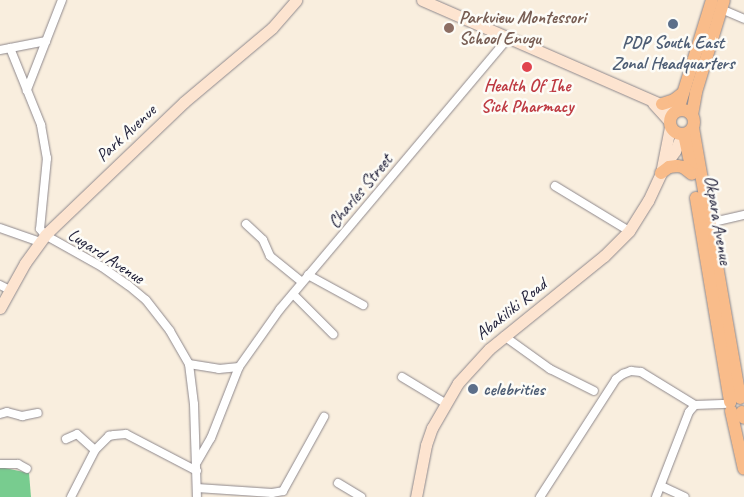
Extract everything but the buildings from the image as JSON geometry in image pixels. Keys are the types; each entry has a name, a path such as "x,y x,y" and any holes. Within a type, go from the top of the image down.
{"main road":[{"path":"674,117 685,110 692,115 695,122 686,132 674,132 674,117 719,3"},
{"path":"692,115 696,92 719,3"},
{"path":"656,102 674,100 683,93"},
{"name":"Okpara Avenue","path":"686,132 692,174 710,251 739,405 744,469"},
{"name":"Okpara Avenue","path":"686,132 709,223 710,251"},
{"path":"661,171 674,166 683,167 692,174"}],"street":[{"path":"27,90 62,0"},
{"name":"Park Avenue","path":"0,308 5,288 43,238 190,97 272,28 296,0"},
{"path":"422,0 656,102 674,117 661,171"},
{"path":"719,3 744,19"},
{"name":"Charles Street","path":"197,462 210,438 240,368 293,294 508,38"},
{"path":"0,50 46,41"},
{"path":"10,48 41,125 47,158 40,224 43,238"},
{"path":"661,171 686,132"},
{"name":"Abakiliki Road","path":"416,497 426,446 445,403 470,368 504,336 604,256 629,231 648,201 661,171"},
{"path":"555,186 629,231"},
{"path":"709,223 744,215"},
{"path":"246,224 263,240 270,256 302,282"},
{"name":"Lugard Avenue","path":"0,228 43,238 102,266 146,300 160,316 189,364 197,462 197,497"},
{"path":"308,275 363,306"},
{"path":"293,294 333,334"},
{"path":"504,336 550,369 594,391"},
{"path":"189,364 220,369 240,368"},
{"path":"540,497 616,379 631,371 641,372 695,405 739,405"},
{"path":"402,376 445,403"},
{"path":"656,497 689,412 695,405"},
{"path":"0,414 6,412 22,416 38,412"},
{"path":"197,488 272,493 283,491 324,418"},
{"path":"66,438 78,434 95,450"},
{"path":"71,497 95,450 109,436 126,434 197,471"},
{"path":"0,464 18,464 27,469"},
{"path":"338,483 361,497"},
{"path":"661,486 685,497"}],"green space":[{"path":"0,467 29,473 31,497 0,497"}],"place":[{"name":"PDP South East Zonal Headquarters","path":"673,24"},
{"name":"Parkview Montessori School Enugu","path":"449,28"},
{"name":"Health Of Ihe Sick Pharmacy","path":"527,67"},
{"name":"celebrities","path":"473,389"}]}
